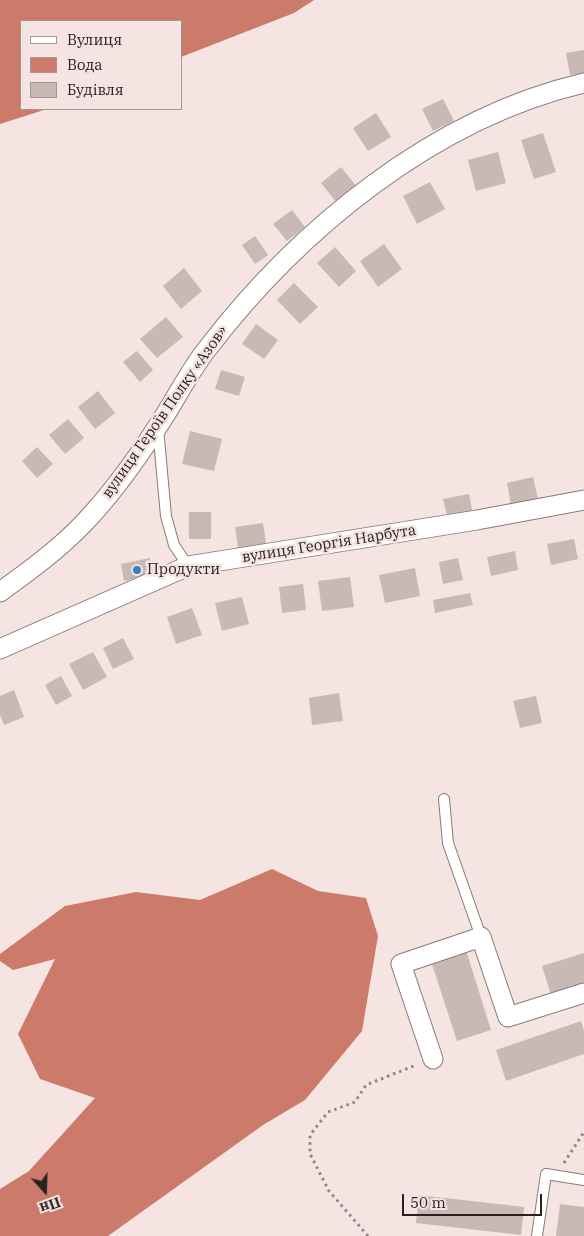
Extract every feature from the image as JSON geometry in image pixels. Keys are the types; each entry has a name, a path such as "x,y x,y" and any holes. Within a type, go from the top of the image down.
{"street":[{"name":"вулиця Героїв Полку «Азов»","path":"0,592 52,554 110,494 158,426 205,351 232,316 271,274 384,175 440,140 500,111 584,83"},
{"name":"вулиця Георгія Нарбута","path":"0,649 188,566 477,520 584,500"},
{"path":"433,1059 401,964 481,936 508,1017 584,992"}],"lane":[{"path":"158,426 166,516 174,545 188,566"},
{"path":"444,798 448,843 481,936"},
{"path":"536,1236 546,1174 584,1180"}],"path":[{"path":"368,1236 330,1191 310,1154 310,1135 328,1112 355,1102 366,1085 433,1059"},
{"path":"555,1176 584,1132"}],"water":[{"path":"0,0 314,0 294,13 182,57 182,20 20,20 20,110 44,110 0,124"},
{"path":"272,869 318,891 366,898 378,936 362,1031 305,1100 263,1125 108,1236 0,1236 0,1189 29,1171 95,1098 40,1079 18,1034 55,959 13,970 0,961 0,954 65,906 136,892 200,900"}],"building":[{"path":"584,50 584,73 570,75 566,53"},
{"path":"443,99 454,121 433,131 422,109"},
{"path":"376,113 391,137 368,151 353,128"},
{"path":"543,133 556,172 534,179 521,140"},
{"path":"498,152 506,183 476,191 468,160"},
{"path":"341,167 357,187 337,203 321,183"},
{"path":"430,182 445,209 417,224 403,196"},
{"path":"292,210 305,227 287,241 273,224"},
{"path":"255,236 268,255 255,264 242,245"},
{"path":"384,244 402,269 378,287 360,261"},
{"path":"335,247 356,271 339,287 317,263"},
{"path":"184,268 202,291 181,309 163,286"},
{"path":"294,283 318,307 300,324 277,300"},
{"path":"166,317 183,337 157,358 140,339"},
{"path":"256,324 278,340 264,359 242,344"},
{"path":"137,351 153,370 140,382 123,362"},
{"path":"221,370 245,377 239,396 215,389"},
{"path":"98,391 115,413 95,429 78,407"},
{"path":"68,419 84,438 65,454 49,435"},
{"path":"190,431 222,439 214,471 182,464"},
{"path":"37,447 53,464 37,478 22,461"},
{"path":"533,477 539,504 512,510 507,483"},
{"path":"469,494 473,514 448,519 443,499"},
{"path":"189,512 211,512 211,539 189,539"},
{"path":"263,523 267,550 239,554 235,527"},
{"path":"574,539 578,559 551,565 547,544"},
{"path":"515,551 518,570 491,576 487,557"},
{"name":"Продукти","path":"150,558 154,575 124,581 121,564"},
{"path":"458,558 463,580 443,584 439,562"},
{"path":"415,568 420,596 385,603 379,575"},
{"path":"350,577 354,607 322,611 318,581"},
{"path":"303,584 306,610 282,613 279,587"},
{"path":"470,593 473,605 435,613 433,600"},
{"path":"242,597 249,624 222,631 215,603"},
{"path":"192,608 202,635 176,644 167,617"},
{"path":"123,638 134,659 113,669 103,648"},
{"path":"93,652 107,677 83,690 69,664"},
{"path":"61,676 72,696 56,705 45,685"},
{"path":"14,690 24,717 4,725 0,715 0,696"},
{"path":"339,693 343,721 312,725 309,698"},
{"path":"536,696 542,723 520,728 513,701"},
{"path":"465,947 491,1030 457,1041 430,958"},
{"path":"584,953 584,985 551,995 542,966"},
{"path":"581,1021 584,1031 584,1054 506,1081 496,1050"},
{"path":"419,1195 524,1207 521,1235 416,1223"},
{"path":"560,1204 584,1207 584,1236 556,1236"}],"place":[{"name":"Продукти","path":"137,570"}]}
